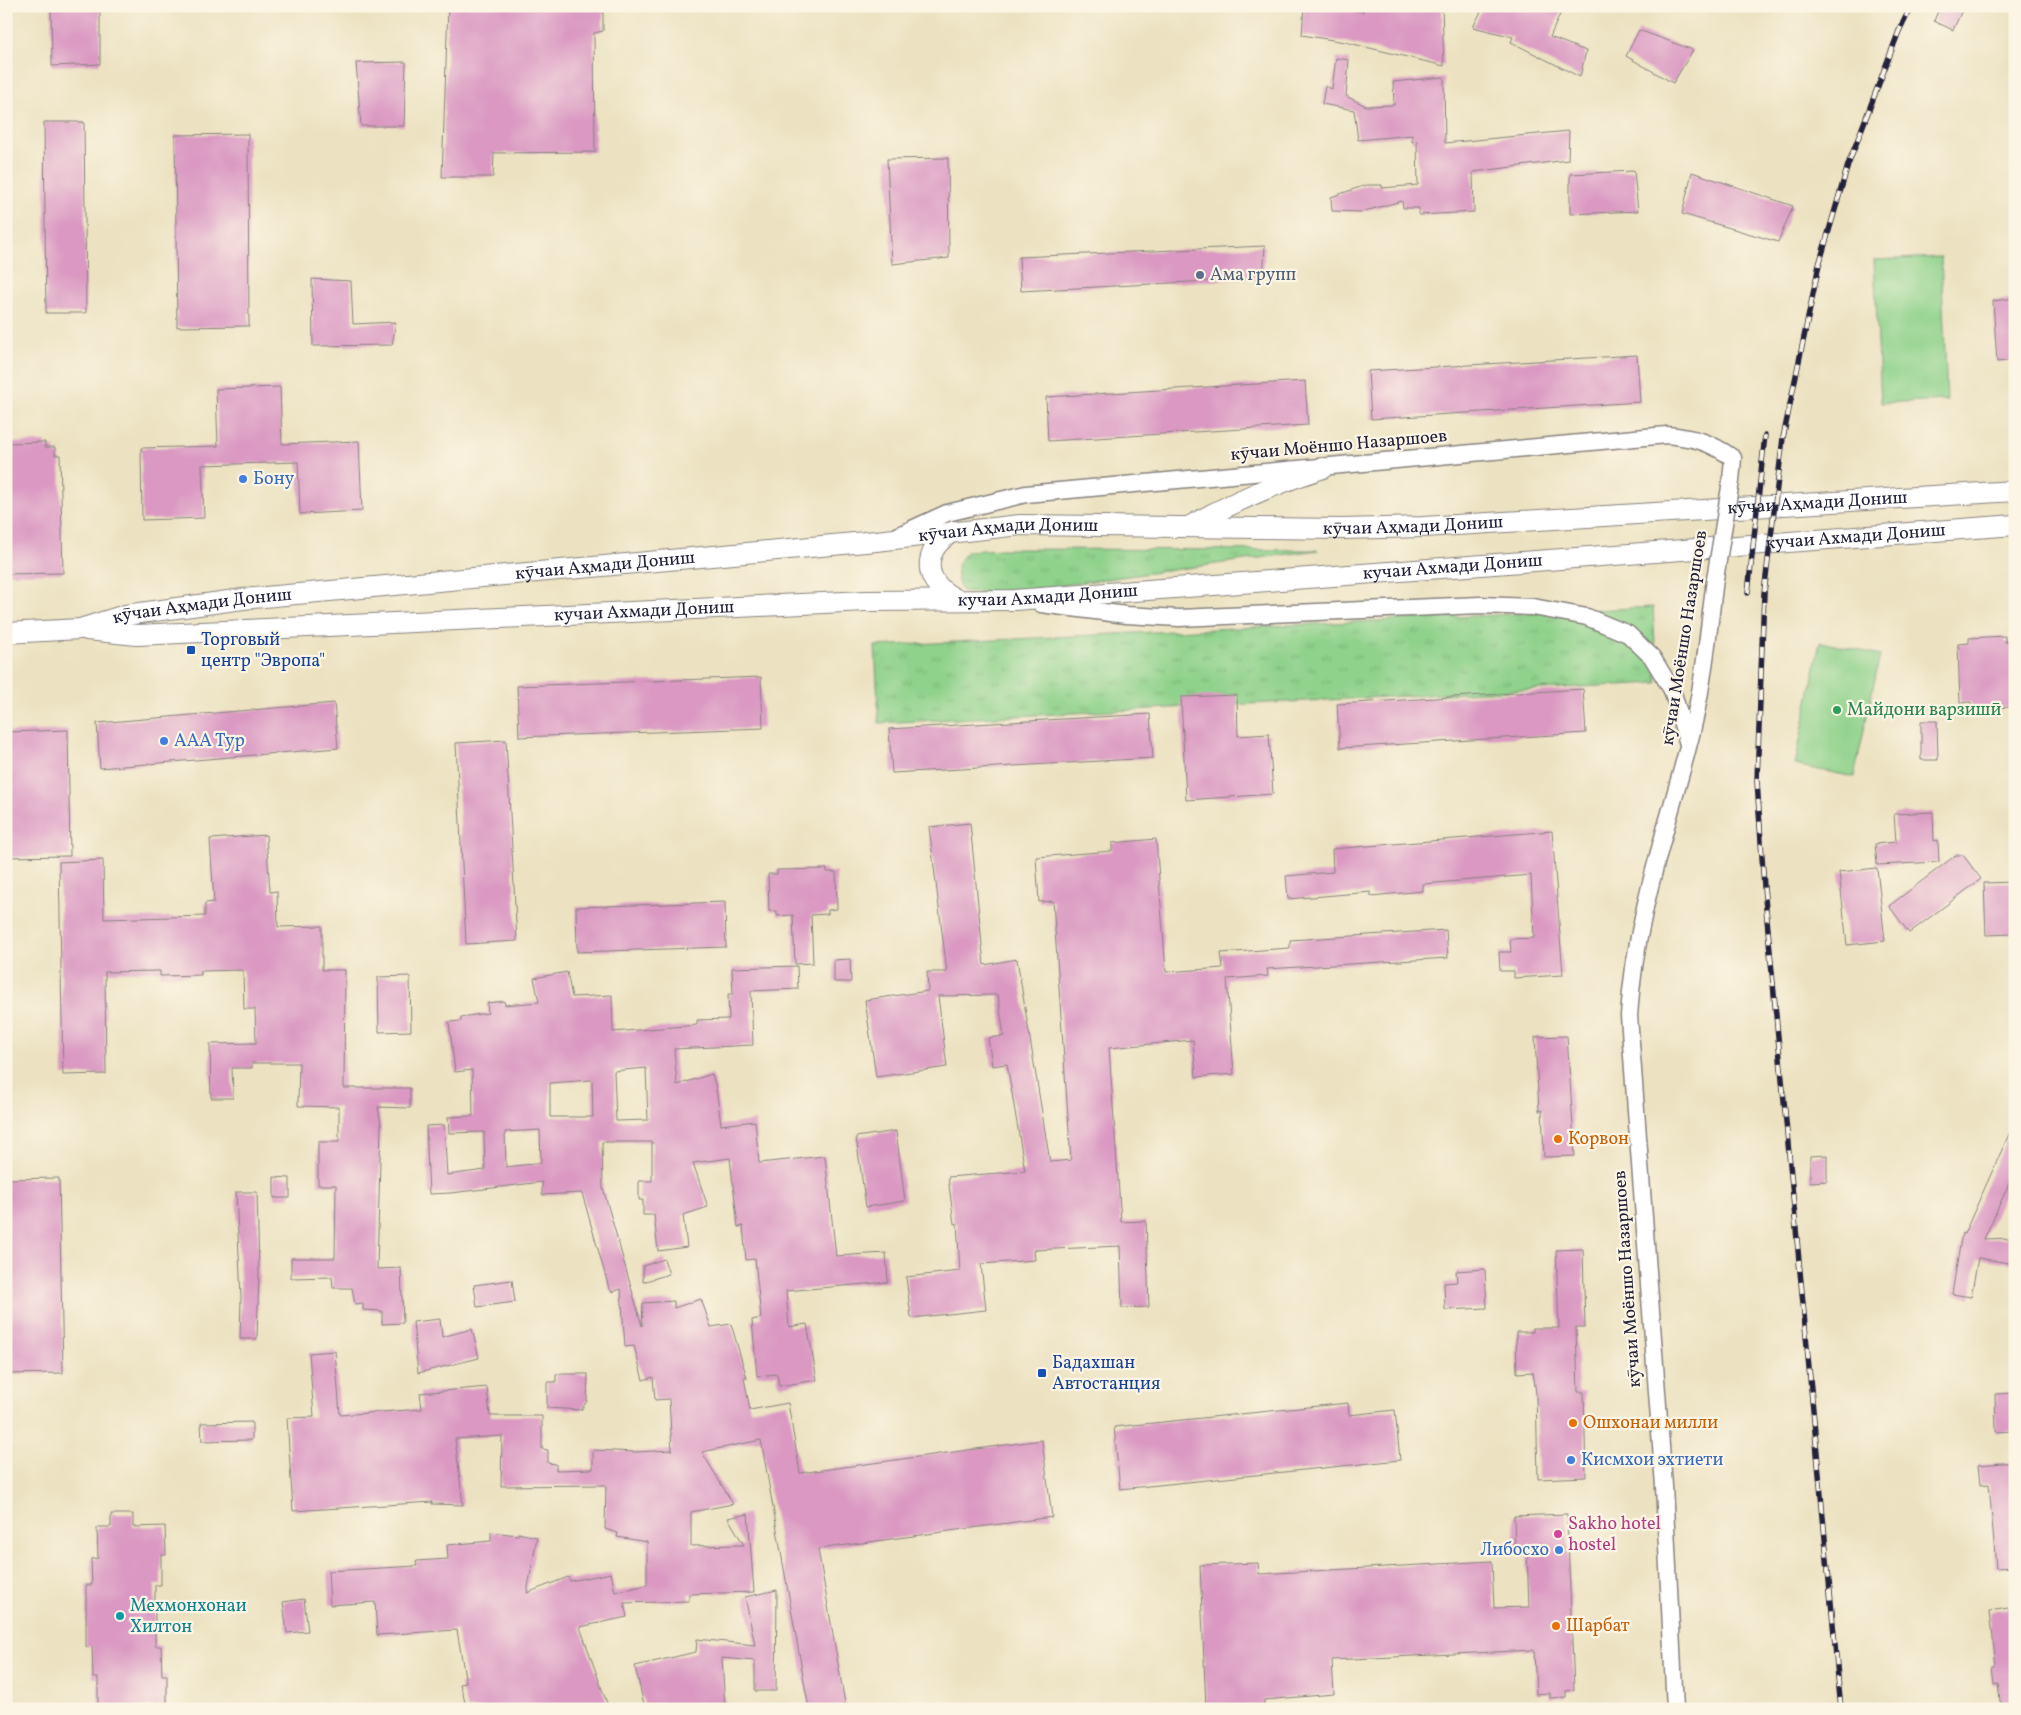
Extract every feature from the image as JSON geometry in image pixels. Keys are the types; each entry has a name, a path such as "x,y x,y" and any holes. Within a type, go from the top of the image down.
{"street":[{"name":"кӯчаи Моёншо Назаршоев","path":"888,540 947,513 1026,494 1667,436 1691,437 1714,444 1734,458 1702,675 1689,746 1651,876 1631,981 1630,1016 1664,1486 1675,1709"},
{"path":"1189,527 1240,499 1276,483 1323,468"},
{"name":"кӯчаи Аҳмади Дониш","path":"6,633 80,629 125,615 234,600 888,540 1020,525 1423,527 2015,491"},
{"name":"кучаи Ахмади Дониш","path":"80,629 138,635 866,601 1014,600 2015,524"},
{"path":"954,531 941,538 932,551 930,567 934,582 944,593 958,600"},
{"path":"1014,600 1126,615 1179,618 1480,605 1533,607 1587,617 1628,634 1652,657 1672,690 1689,746"}],"green space":[{"path":"1941,257 1947,400 1881,403 1874,260"},
{"path":"1002,549 1318,550 1005,593 962,591 957,570 960,561 967,551"},
{"path":"1653,607 1657,683 879,723 875,646"},
{"name":"Майдони варзишӣ","path":"1820,642 1880,655 1854,777 1795,765"}],"building":[{"path":"51,6 100,6 100,64 52,66"},
{"path":"448,6 603,6 603,31 594,33 595,152 494,153 493,177 442,177"},
{"path":"1304,6 1333,6 1363,12 1364,6 1442,6 1444,66 1345,42 1302,35"},
{"path":"1484,6 1550,6 1561,12 1550,37 1586,51 1580,77 1511,42 1513,37 1473,27"},
{"path":"1940,6 1964,6 1953,30 1934,21"},
{"path":"1639,30 1693,50 1673,83 1626,56"},
{"path":"1336,58 1349,60 1346,96 1366,106 1394,105 1393,82 1444,77 1445,143 1569,131 1568,160 1473,172 1474,212 1419,215 1419,208 1403,208 1402,201 1361,212 1332,211 1331,197 1366,185 1382,185 1382,188 1418,185 1417,141 1412,142 1412,135 1358,140 1354,110 1322,104 1325,86 1332,89"},
{"path":"406,62 404,126 361,126 356,63"},
{"path":"44,122 84,122 86,313 46,313"},
{"path":"248,134 249,326 177,327 175,135"},
{"path":"948,158 949,258 892,264 887,159"},
{"path":"1634,171 1638,211 1570,214 1570,174"},
{"path":"1692,172 1793,206 1778,242 1682,214"},
{"path":"1265,246 1263,278 1021,291 1019,257"},
{"path":"312,279 351,281 353,324 396,322 392,345 313,346"},
{"path":"2015,298 2015,360 1997,362 1993,301"},
{"path":"1637,355 1640,402 1371,419 1368,371"},
{"path":"1305,381 1308,425 1048,441 1046,397"},
{"path":"280,387 282,444 359,441 362,511 300,514 298,462 202,465 204,518 142,520 141,448 218,446 216,389"},
{"path":"45,442 45,447 55,447 55,455 60,455 63,573 6,574 6,443"},
{"path":"2005,636 2005,642 2015,642 2015,700 2011,701 2011,707 1971,709 1971,702 1960,703 1958,644 1969,643 1969,638"},
{"path":"761,677 763,728 519,737 517,686"},
{"path":"1583,689 1586,733 1340,748 1337,704"},
{"path":"1237,695 1238,736 1269,734 1273,794 1186,800 1181,697"},
{"path":"334,703 338,748 100,768 97,723"},
{"path":"1150,714 1153,758 892,773 889,729"},
{"path":"1921,721 1937,721 1938,760 1921,760"},
{"path":"68,730 70,856 6,857 6,732"},
{"path":"506,740 517,941 466,944 456,743"},
{"path":"1933,812 1934,841 1938,840 1939,862 1877,865 1875,844 1896,842 1894,814"},
{"path":"970,823 984,965 1017,959 1050,1162 1071,1160 1053,901 1039,902 1036,857 1112,851 1112,843 1156,839 1166,972 1223,968 1221,953 1290,948 1290,940 1446,930 1448,958 1267,969 1268,976 1227,979 1234,1074 1196,1077 1193,1040 1109,1048 1121,1222 1146,1221 1149,1307 1122,1308 1120,1246 1034,1250 1035,1260 981,1264 986,1310 911,1318 906,1277 960,1271 957,1223 954,1224 948,1177 1025,1171 1007,1064 992,1066 988,1038 1004,1036 998,995 938,996 947,1067 876,1077 865,1000 928,991 927,972 947,972 929,827"},
{"path":"1552,831 1563,975 1514,978 1514,971 1500,971 1499,952 1511,952 1510,939 1534,938 1531,875 1423,884 1423,891 1371,896 1371,892 1288,899 1286,876 1333,872 1332,849"},
{"path":"266,835 270,892 277,891 278,927 322,926 322,970 345,970 344,1088 410,1088 410,1108 378,1107 381,1125 377,1269 401,1268 403,1323 382,1324 382,1311 363,1310 363,1303 355,1304 352,1288 333,1288 332,1277 291,1278 291,1258 335,1258 336,1185 318,1185 318,1142 339,1142 339,1107 298,1106 299,1063 252,1063 252,1068 232,1068 233,1098 211,1098 210,1044 256,1043 255,1009 244,1009 243,970 201,971 201,975 160,976 160,971 105,972 106,1074 63,1075 59,862 103,860 104,919 205,916 205,903 214,902 210,839"},
{"path":"1956,855 1963,855 1981,879 1909,933 1889,906"},
{"path":"1877,868 1885,941 1847,945 1839,872"},
{"path":"827,869 827,872 836,872 837,909 828,910 828,914 811,915 813,963 795,964 793,915 777,916 777,911 769,911 768,874 777,874 777,870"},
{"path":"2015,882 2015,934 1986,935 1984,883"},
{"path":"725,902 726,947 577,952 576,907"},
{"path":"850,959 851,982 834,982 834,960"},
{"path":"797,966 798,989 751,991 753,1045 674,1049 677,1085 712,1074 716,1088 721,1125 755,1121 759,1163 825,1156 836,1256 886,1253 888,1282 786,1291 789,1327 807,1324 817,1380 779,1386 777,1374 757,1376 752,1320 761,1318 755,1259 746,1260 743,1226 738,1227 730,1158 693,1163 708,1207 683,1215 687,1247 658,1251 654,1215 643,1215 643,1200 639,1200 639,1181 652,1181 652,1142 602,1142 603,1188 642,1326 643,1303 674,1301 674,1308 701,1299 711,1327 731,1324 747,1378 744,1378 750,1410 788,1403 800,1473 1042,1440 1052,1517 818,1549 846,1709 809,1709 761,1440 702,1452 733,1504 691,1512 691,1546 744,1545 728,1518 748,1514 754,1592 689,1594 689,1601 624,1603 627,1617 580,1627 609,1709 467,1709 460,1684 466,1683 457,1630 377,1635 375,1602 330,1605 328,1571 417,1566 416,1561 448,1559 447,1545 491,1541 491,1532 518,1535 518,1533 537,1537 527,1593 568,1577 570,1581 611,1573 615,1592 647,1585 647,1542 617,1537 618,1533 605,1529 606,1485 501,1486 502,1436 455,1439 463,1505 432,1504 432,1502 293,1511 287,1418 314,1417 309,1353 335,1351 340,1415 422,1409 420,1393 487,1387 490,1416 542,1416 542,1449 548,1450 548,1463 556,1464 556,1470 593,1469 593,1450 636,1452 672,1450 669,1399 655,1400 653,1377 643,1380 634,1346 625,1347 621,1289 612,1292 609,1288 582,1193 542,1195 542,1182 429,1194 426,1126 444,1125 447,1175 485,1170 484,1132 449,1133 448,1117 473,1116 472,1070 455,1072 449,1022 461,1021 461,1017 488,1013 487,1003 504,1001 505,1005 539,1002 534,978 567,972 572,997 612,995 613,1032 697,1025 697,1020 729,1019 728,994 733,994 732,968","holes":["646,1068 648,1120 616,1121 614,1071","592,1080 593,1117 550,1117 550,1083","540,1130 541,1163 506,1167 505,1132"]},
{"path":"410,976 411,1031 379,1032 378,977"},
{"path":"1567,1036 1575,1156 1544,1157 1542,1110 1539,1111 1535,1037"},
{"path":"2015,1121 2015,1170 1984,1239 2015,1238 2015,1264 1978,1258 1971,1297 1952,1294 1962,1233 1964,1234"},
{"path":"896,1131 905,1201 866,1207 856,1137"},
{"path":"1827,1155 1827,1181 1810,1182 1810,1156"},
{"path":"274,1177 290,1178 290,1198 274,1198"},
{"path":"59,1178 63,1373 6,1374 6,1179"},
{"path":"236,1192 257,1192 259,1271 257,1339 240,1339 241,1297"},
{"path":"1583,1249 1585,1327 1576,1327 1578,1392 1584,1392 1586,1477 1538,1479 1536,1393 1533,1372 1517,1373 1516,1332 1533,1332 1532,1328 1559,1328 1556,1250"},
{"path":"664,1259 669,1274 643,1282 643,1266"},
{"path":"1485,1269 1487,1308 1445,1310 1444,1283 1457,1282 1456,1271"},
{"path":"512,1280 515,1302 477,1307 474,1285"},
{"path":"440,1319 442,1337 472,1329 479,1358 418,1373 413,1322"},
{"path":"556,1374 588,1374 587,1401 581,1410 547,1408 547,1382 556,1382"},
{"path":"2015,1393 2015,1431 1996,1432 1995,1394"},
{"path":"1348,1403 1349,1415 1395,1410 1400,1460 1120,1489 1114,1427"},
{"path":"252,1422 252,1440 202,1441 201,1423"},
{"path":"2015,1462 2015,1567 1996,1568 1989,1484 1980,1485 1978,1465"},
{"name":"Мехмонхонаи Хилтон","path":"111,1514 133,1514 133,1527 165,1526 166,1555 161,1555 161,1585 155,1585 155,1646 161,1646 162,1675 167,1675 167,1706 135,1707 135,1709 98,1707 98,1678 93,1678 92,1646 86,1647 86,1585 92,1585 91,1559 98,1558 97,1527 111,1527"},
{"path":"1567,1514 1574,1690 1566,1691 1566,1697 1550,1698 1550,1693 1536,1694 1534,1650 1332,1660 1334,1694 1264,1700 1264,1709 1206,1709 1200,1565 1258,1563 1259,1574 1492,1561 1494,1608 1529,1607 1527,1550 1515,1551 1514,1516"},
{"path":"777,1590 776,1691 755,1691 755,1661 722,1658 725,1709 645,1709 635,1666 696,1652 697,1639 755,1645 745,1597"},
{"path":"304,1599 308,1631 287,1633 283,1602"},
{"path":"2015,1607 2015,1709 2001,1709 1998,1684 1994,1685 1992,1666 1995,1666 1989,1611"}],"railway":[{"path":"1841,1709 1764,887 1757,781 1764,593 1783,438 1819,265 1848,165 1899,31 1911,6"},
{"path":"1748,593 1765,435"}],"place":[{"name":"Ама групп","path":"1200,275"},
{"name":"Бону","path":"243,479"},
{"name":"Торговый центр \"Эвропа\"","path":"191,650"},
{"name":"Майдони варзишӣ","path":"1837,710"},
{"name":"ААА Тур","path":"164,741"},
{"name":"Корвон","path":"1558,1139"},
{"name":"Бадахшан Автостанция","path":"1042,1373"},
{"name":"Ошхонаи милли","path":"1573,1423"},
{"name":"Кисмхои эхтиети","path":"1571,1460"},
{"name":"Sakho hotel hostel","path":"1558,1534"},
{"name":"Либосхо","path":"1559,1550"},
{"name":"Мехмонхонаи Хилтон","path":"120,1616"},
{"name":"Шарбат","path":"1556,1626"}]}
